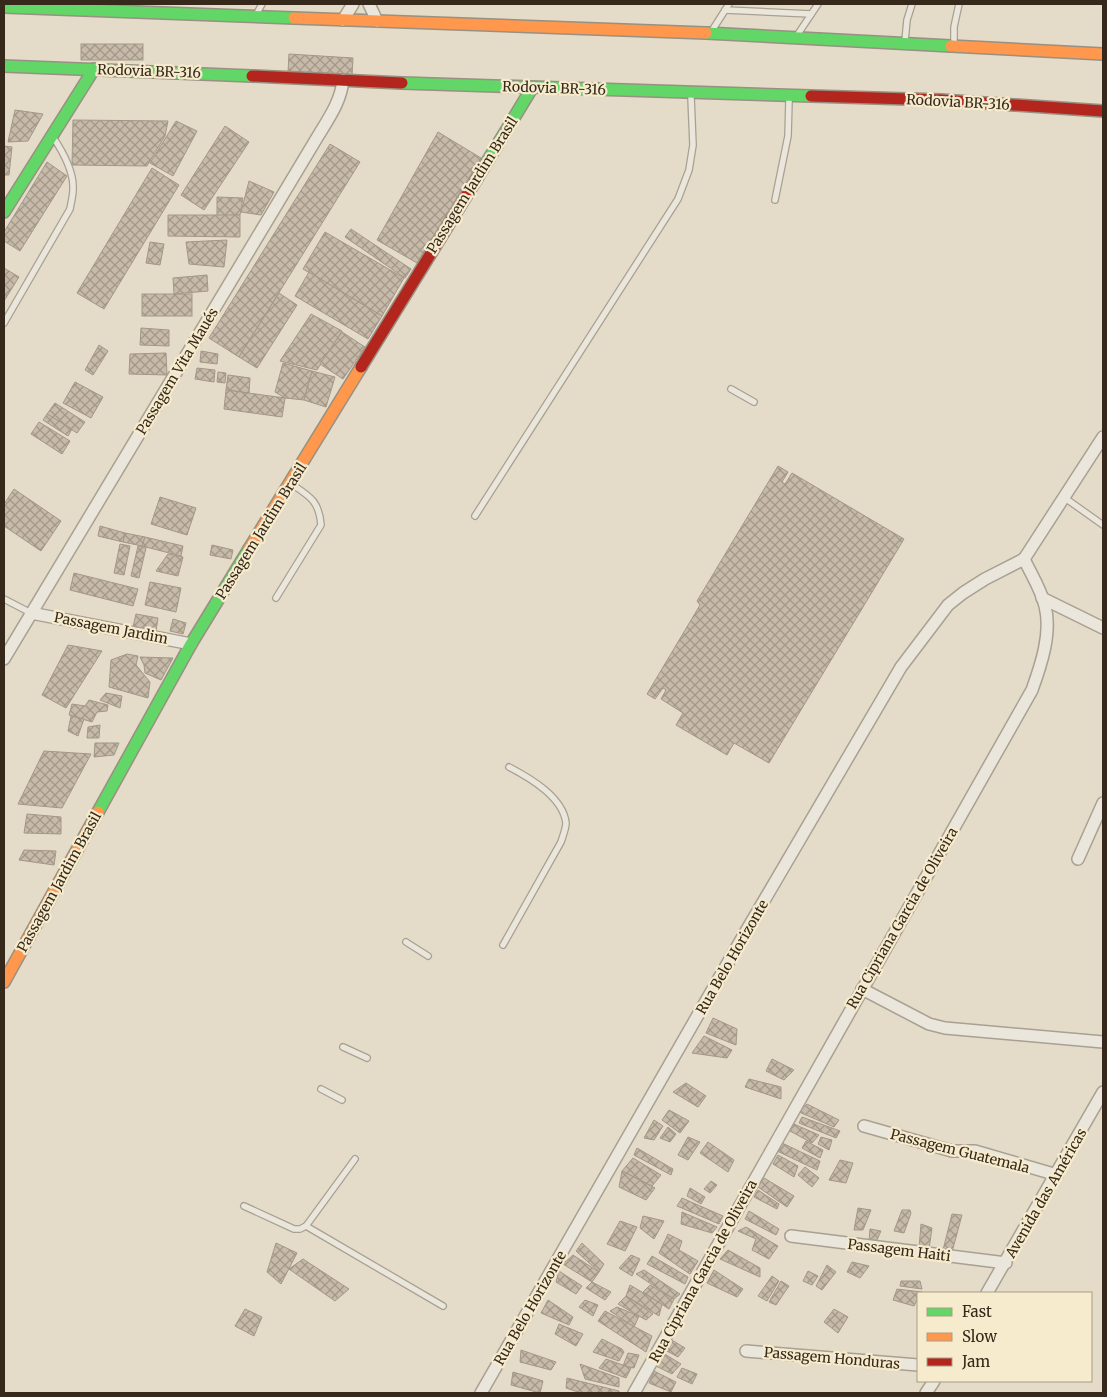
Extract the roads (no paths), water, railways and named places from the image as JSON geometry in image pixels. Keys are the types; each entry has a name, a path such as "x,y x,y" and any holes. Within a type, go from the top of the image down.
{"main road":[{"path":"156,4 166,14"},
{"path":"4,8 99,7 166,14 710,33 1103,54"},
{"name":"Rodovia BR-316","path":"4,66 532,88 941,100 1103,111"},
{"path":"4,212 94,70"},
{"name":"Passagem Jardim Brasil","path":"4,981 191,644 532,88"}],"street":[{"path":"343,20 353,4"},
{"path":"369,4 377,21"},
{"name":"Passagem Vita Maués","path":"4,659 318,136 338,100 342,91 343,80"},
{"path":"1024,559 1103,437"},
{"name":"Rua Cipriana Garcia de Oliveira","path":"634,1393 1032,690 1040,668 1045,645 1045,606 1024,559"},
{"name":"Rua Belo Horizonte","path":"481,1393 740,942 901,667 948,605 1003,568 1024,559"},
{"path":"1042,598 1103,628"},
{"name":"Passagem Jardim","path":"31,613 191,644"},
{"path":"1078,859 1103,803"},
{"path":"862,989 929,1024 945,1028 1103,1042"},
{"name":"Avenida das Américas","path":"988,1292 1057,1175 1103,1092"},
{"name":"Passagem Guatemala","path":"864,1126 930,1146 952,1151 975,1151 1057,1175"},
{"name":"Passagem Haiti","path":"791,1236 1006,1263"},
{"name":"Passagem Honduras","path":"746,1351 917,1365"},
{"path":"926,1393 933,1382"}],"lane":[{"path":"254,17 262,4"},
{"path":"796,38 818,4"},
{"path":"905,43 907,20 912,4"},
{"path":"954,46 954,27 959,4"},
{"path":"710,33 727,7 811,14"},
{"path":"475,516 678,199 689,170 693,145 691,93"},
{"path":"775,200 788,136 789,95"},
{"path":"4,323 70,209 74,189 70,172 63,151 52,136"},
{"path":"731,389 754,402"},
{"path":"276,598 321,525 320,511 312,499 290,483"},
{"path":"1065,498 1103,525"},
{"path":"4,599 31,613"},
{"path":"503,945 561,842 566,824 562,809 536,782 509,767"},
{"path":"406,942 428,956"},
{"path":"343,1047 367,1058"},
{"path":"320,1089 342,1100"},
{"path":"244,1206 294,1229 300,1229 306,1226 355,1159"},
{"path":"306,1226 443,1306"}]}
